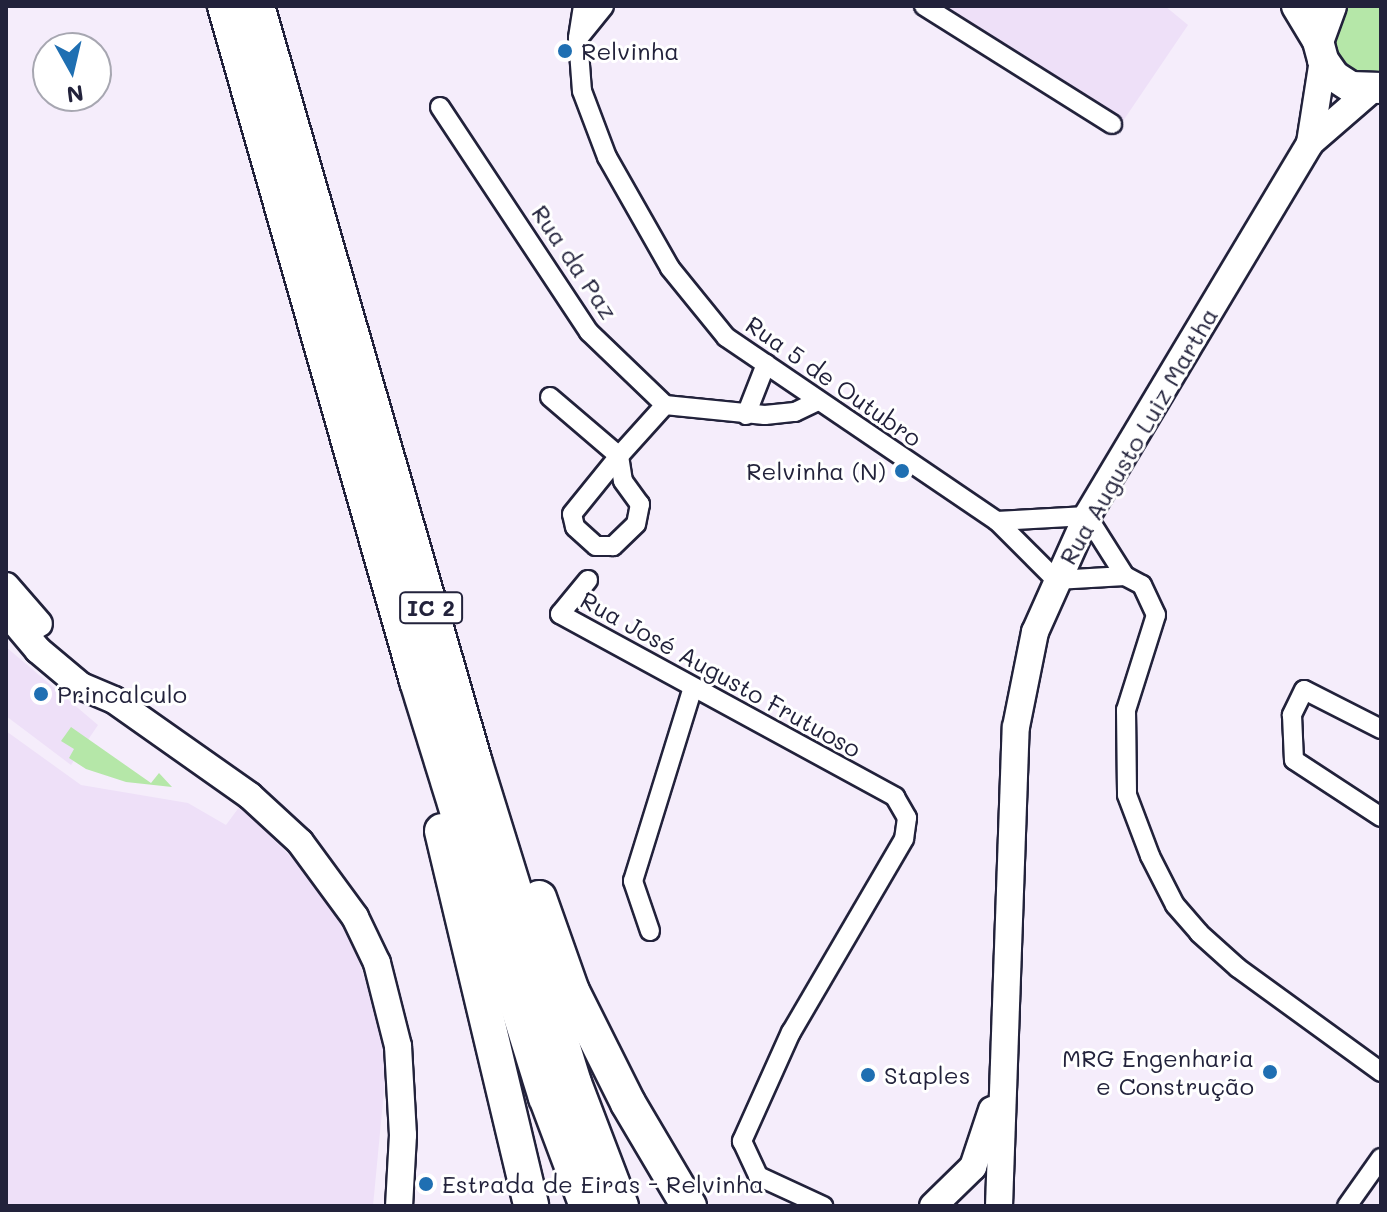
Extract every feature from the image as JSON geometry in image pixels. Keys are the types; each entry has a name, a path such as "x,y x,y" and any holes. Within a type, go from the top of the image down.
{"highway":[{"name":"IC 2","path":"225,6 433,676 574,1083 621,1206"},
{"name":"IC 2","path":"257,6 546,1097 587,1206"},
{"path":"433,676 434,798 531,1206"},
{"path":"433,676 504,799 572,991 628,1103 689,1206"}],"main road":[{"path":"1297,6 1334,76 1376,89"},
{"path":"1321,50 1331,6"},
{"name":"Rua Augusto Luiz Martha","path":"1310,143 1321,50"},
{"name":"Rua Augusto Luiz Martha","path":"999,1206 1000,1084 1016,727 1035,632 1087,516 1310,143 1376,89"},
{"path":"6,586 114,700 250,796 300,842 355,917 377,963 398,1046 403,1135 399,1206"},
{"path":"6,612 38,650 81,686 114,700"},
{"name":"Rua Augusto Luiz Martha","path":"933,1206 973,1167 1000,1084"}],"street":[{"name":"Rua 5 de Outubro","path":"583,6 578,38 582,91 607,157 670,268 726,337 997,521 1056,580"},
{"path":"578,38 604,6"},
{"path":"924,6 1112,124"},
{"name":"Rua da Paz","path":"440,107 589,332 665,405"},
{"path":"746,415 766,364"},
{"path":"550,397 619,456 623,481 640,504 636,524 613,546 596,546 575,527 572,514 619,456 665,405 746,415 795,412 818,401"},
{"path":"997,521 1087,516 1125,576 1142,585 1156,615 1126,710 1127,795 1175,905 1238,968 1381,1072"},
{"path":"1056,580 1125,576"},
{"name":"Rua José Augusto Frutuoso","path":"588,580 560,614 692,690 895,797 907,818 904,839 791,1032 742,1141 758,1176 823,1206"},
{"path":"650,931 633,881 692,690"},
{"path":"1381,729 1304,690 1292,715 1294,760 1381,817"},
{"path":"1347,1206 1381,1158"}],"shaded area":[{"path":"943,6 1165,6 1188,25 1123,121"},
{"path":"6,647 98,725 71,765 6,716"},
{"path":"6,731 81,785 188,803 226,825 240,806 304,870 347,926 388,1049 373,1206 6,1206"}],"green space":[{"path":"1381,6 1381,79 1338,68 1329,30 1344,8"},
{"path":"71,727 151,783 159,773 172,787 126,782 86,769 69,758 74,749 61,741"}],"place":[{"name":"Relvinha","path":"565,51"},
{"name":"Relvinha (N)","path":"902,471"},
{"name":"Princalculo","path":"41,694"},
{"name":"MRG Engenharia e Construção","path":"1270,1072"},
{"name":"Staples","path":"868,1075"},
{"name":"Estrada de Eiras - Relvinha","path":"426,1184"}]}
